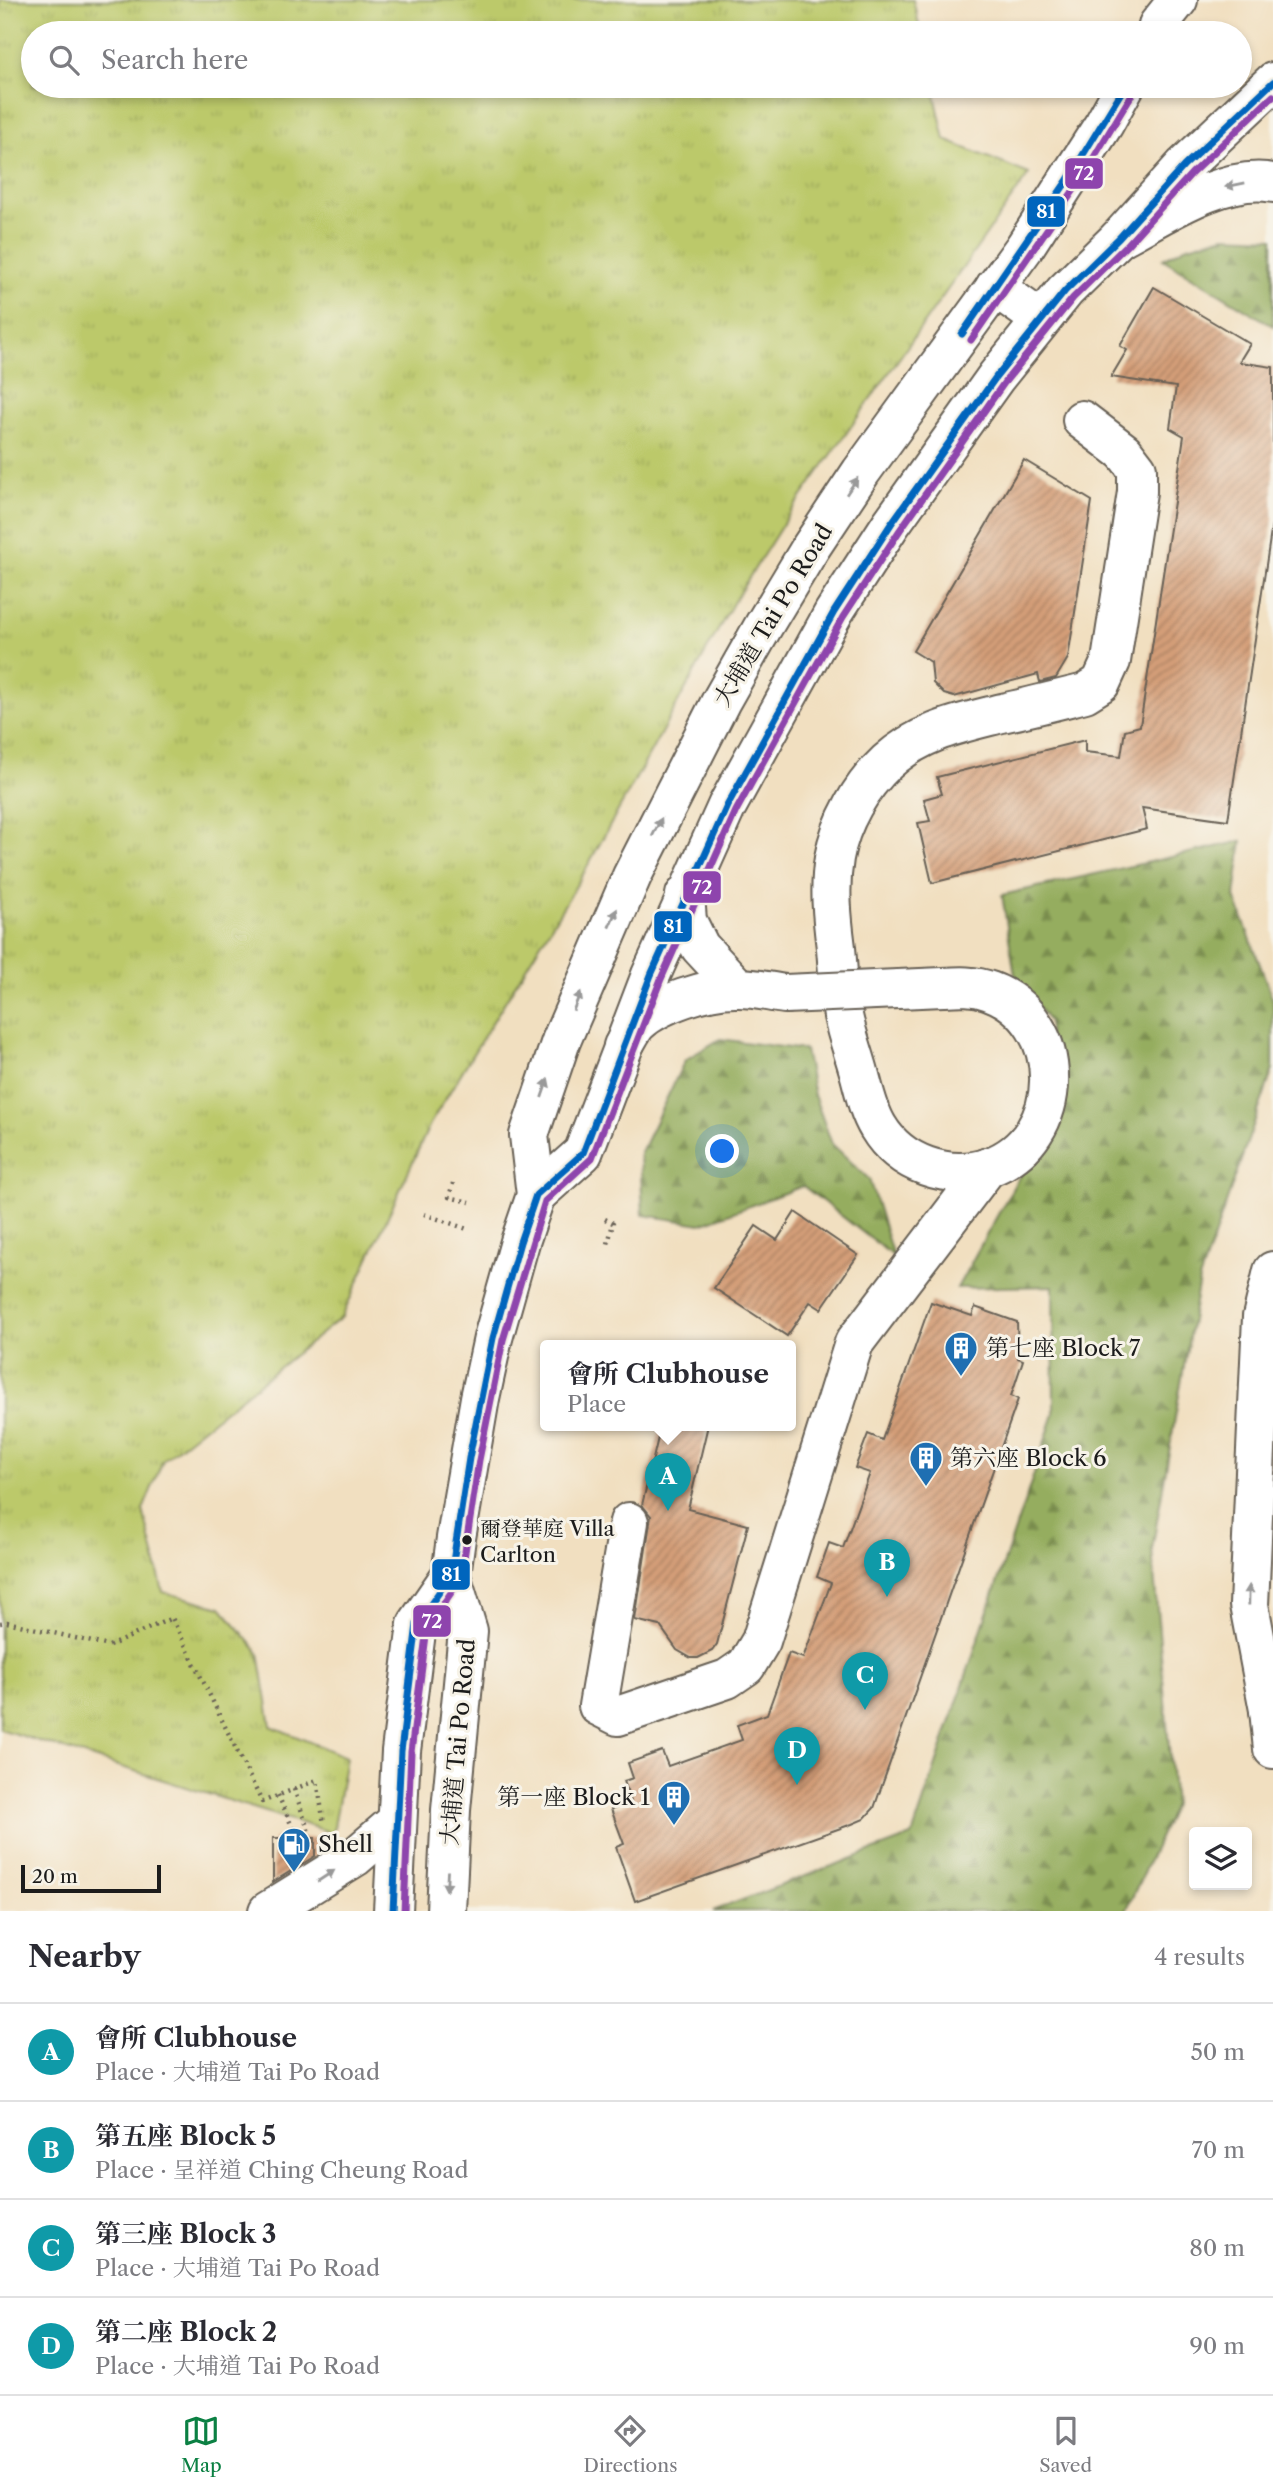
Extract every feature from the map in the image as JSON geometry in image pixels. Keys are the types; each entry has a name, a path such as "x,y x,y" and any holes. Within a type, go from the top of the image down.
{"main road":[{"name":"大埔道 Tai Po Road","path":"536,1195 583,1153 623,1046 685,895 727,806 834,612 891,524 944,448 1065,290 1119,238 1184,166 1273,82"},
{"name":"大埔道 Tai Po Road","path":"446,1911 451,1810 468,1630 452,1574 469,1458 493,1338 536,1195 529,1135 561,1041 627,888 681,778 721,701 811,547 861,472 1058,197 1118,98"},
{"path":"1119,238 1219,189 1242,183 1273,183"},
{"path":"995,287 1041,320"},
{"path":"623,1046 638,1023 663,1008 718,989 738,988 785,994 966,985 989,991 1010,1002 1029,1018 1041,1038 1049,1062 1050,1088 1044,1112 1035,1131 1005,1159 988,1167 967,1171 946,1171 925,1166 907,1157 890,1143 877,1127 869,1107 843,1015 830,892 834,856 845,821 863,789 887,762 915,741 948,725 1085,693 1101,683 1111,661 1137,492 1137,470 1124,452 1082,420"},
{"path":"685,895 687,921 700,947 738,988"},
{"path":"629,1522 598,1706 618,1716 727,1679 746,1665 761,1641 854,1343 988,1167"},
{"path":"1273,1270 1262,1317 1248,1605 1269,1710 1273,1749"},
{"name":"大埔道 Tai Po Road","path":"393,1911 396,1822 408,1684 417,1624 452,1574"},
{"path":"1269,1710 1273,1671"},
{"path":"268,1911 355,1857 396,1822"}],"path":[{"path":"453,1183 449,1197 470,1202"},
{"path":"424,1214 467,1229"},
{"path":"605,1219 620,1226"},
{"path":"608,1244 613,1223"},
{"path":"0,1623 7,1622 109,1646 172,1618 262,1802 317,1780 325,1829"},
{"path":"293,1789 311,1837"},
{"path":"278,1795 300,1844"}],"green space":[{"path":"0,0 913,0 918,21 21,21 21,98 936,98 945,140 1029,174 786,519 733,603 582,876 430,1124 342,1317 163,1460 143,1510 163,1592 221,1607 259,1653 271,1726 346,1757 333,1833 0,1729"},
{"path":"1224,236 1273,238 1273,326 1163,259 1185,247"},
{"path":"1242,841 1235,897 1273,1000 1273,1069 1199,1280 1152,1550 1174,1805 1126,1911 713,1911 912,1836 1054,1414 1053,1286 957,1288 1045,1130 1049,1022 1015,975 1002,895"},
{"path":"720,1039 805,1050 814,1095 832,1144 869,1179 893,1256 803,1186 701,1224 643,1215 640,1154 685,1060"}],"building":[{"path":"1154,287 1250,344 1239,362 1273,367 1273,518 1228,820 1142,808 1147,829 932,883 918,823 930,821 924,799 942,794 937,777 1085,740 1085,752 1121,756 1125,730 1140,726 1184,436 1170,428 1176,387 1111,377 1127,350 1120,346"},
{"path":"1024,460 1092,501 1068,658 1056,678 1040,682 1038,674 954,697 944,694 933,683 931,662 913,651"},
{"path":"795,1212 858,1255 821,1309 810,1302 787,1336 714,1288 756,1226 777,1240"},
{"path":"931,1302 972,1316 975,1307 1017,1322 1018,1358 1023,1360 1011,1396 1018,1399 874,1808 864,1819 852,1824 635,1901 616,1847 624,1844 611,1809 631,1802 624,1781 633,1778 628,1763 662,1751 668,1766 742,1740 737,1725 767,1714 789,1653 803,1658 831,1583 817,1577 829,1543 843,1548 870,1473 855,1468 868,1434 882,1440"},
{"path":"660,1431 707,1431 688,1509 748,1525 717,1644 712,1651 698,1658 691,1658 677,1650 660,1626 635,1620 651,1516 642,1505"},
{"path":"273,1838 315,1838 315,1856 273,1882"}],"transit line":[{"name":"81","path":"393,1911 401,1751 417,1624 451,1575 469,1458 493,1338 536,1195 583,1153 651,975 727,806 834,612 891,524 996,377 1065,291 1119,238 1184,166 1273,82"},
{"name":"72","path":"404,1911 411,1752 427,1628 461,1578 479,1460 503,1340 545,1201 592,1158 661,979 736,811 843,617 900,530 1004,383 1073,298 1127,245 1192,173 1273,96"},
{"name":"81","path":"962,334 1067,181 1118,98"},
{"name":"72","path":"971,340 1076,187 1130,98"}],"place":[{"name":"第七座 Block 7","path":"961,1378"},
{"name":"第六座 Block 6","path":"926,1488"},
{"name":"會所 Clubhouse","path":"668,1511"},
{"name":"爾登華庭 Villa Carlton","path":"467,1540"},
{"name":"第五座 Block 5","path":"887,1597"},
{"name":"第三座 Block 3","path":"865,1710"},
{"name":"第二座 Block 2","path":"797,1785"},
{"name":"第一座 Block 1","path":"674,1827"},
{"name":"Shell","path":"294,1874"}]}
